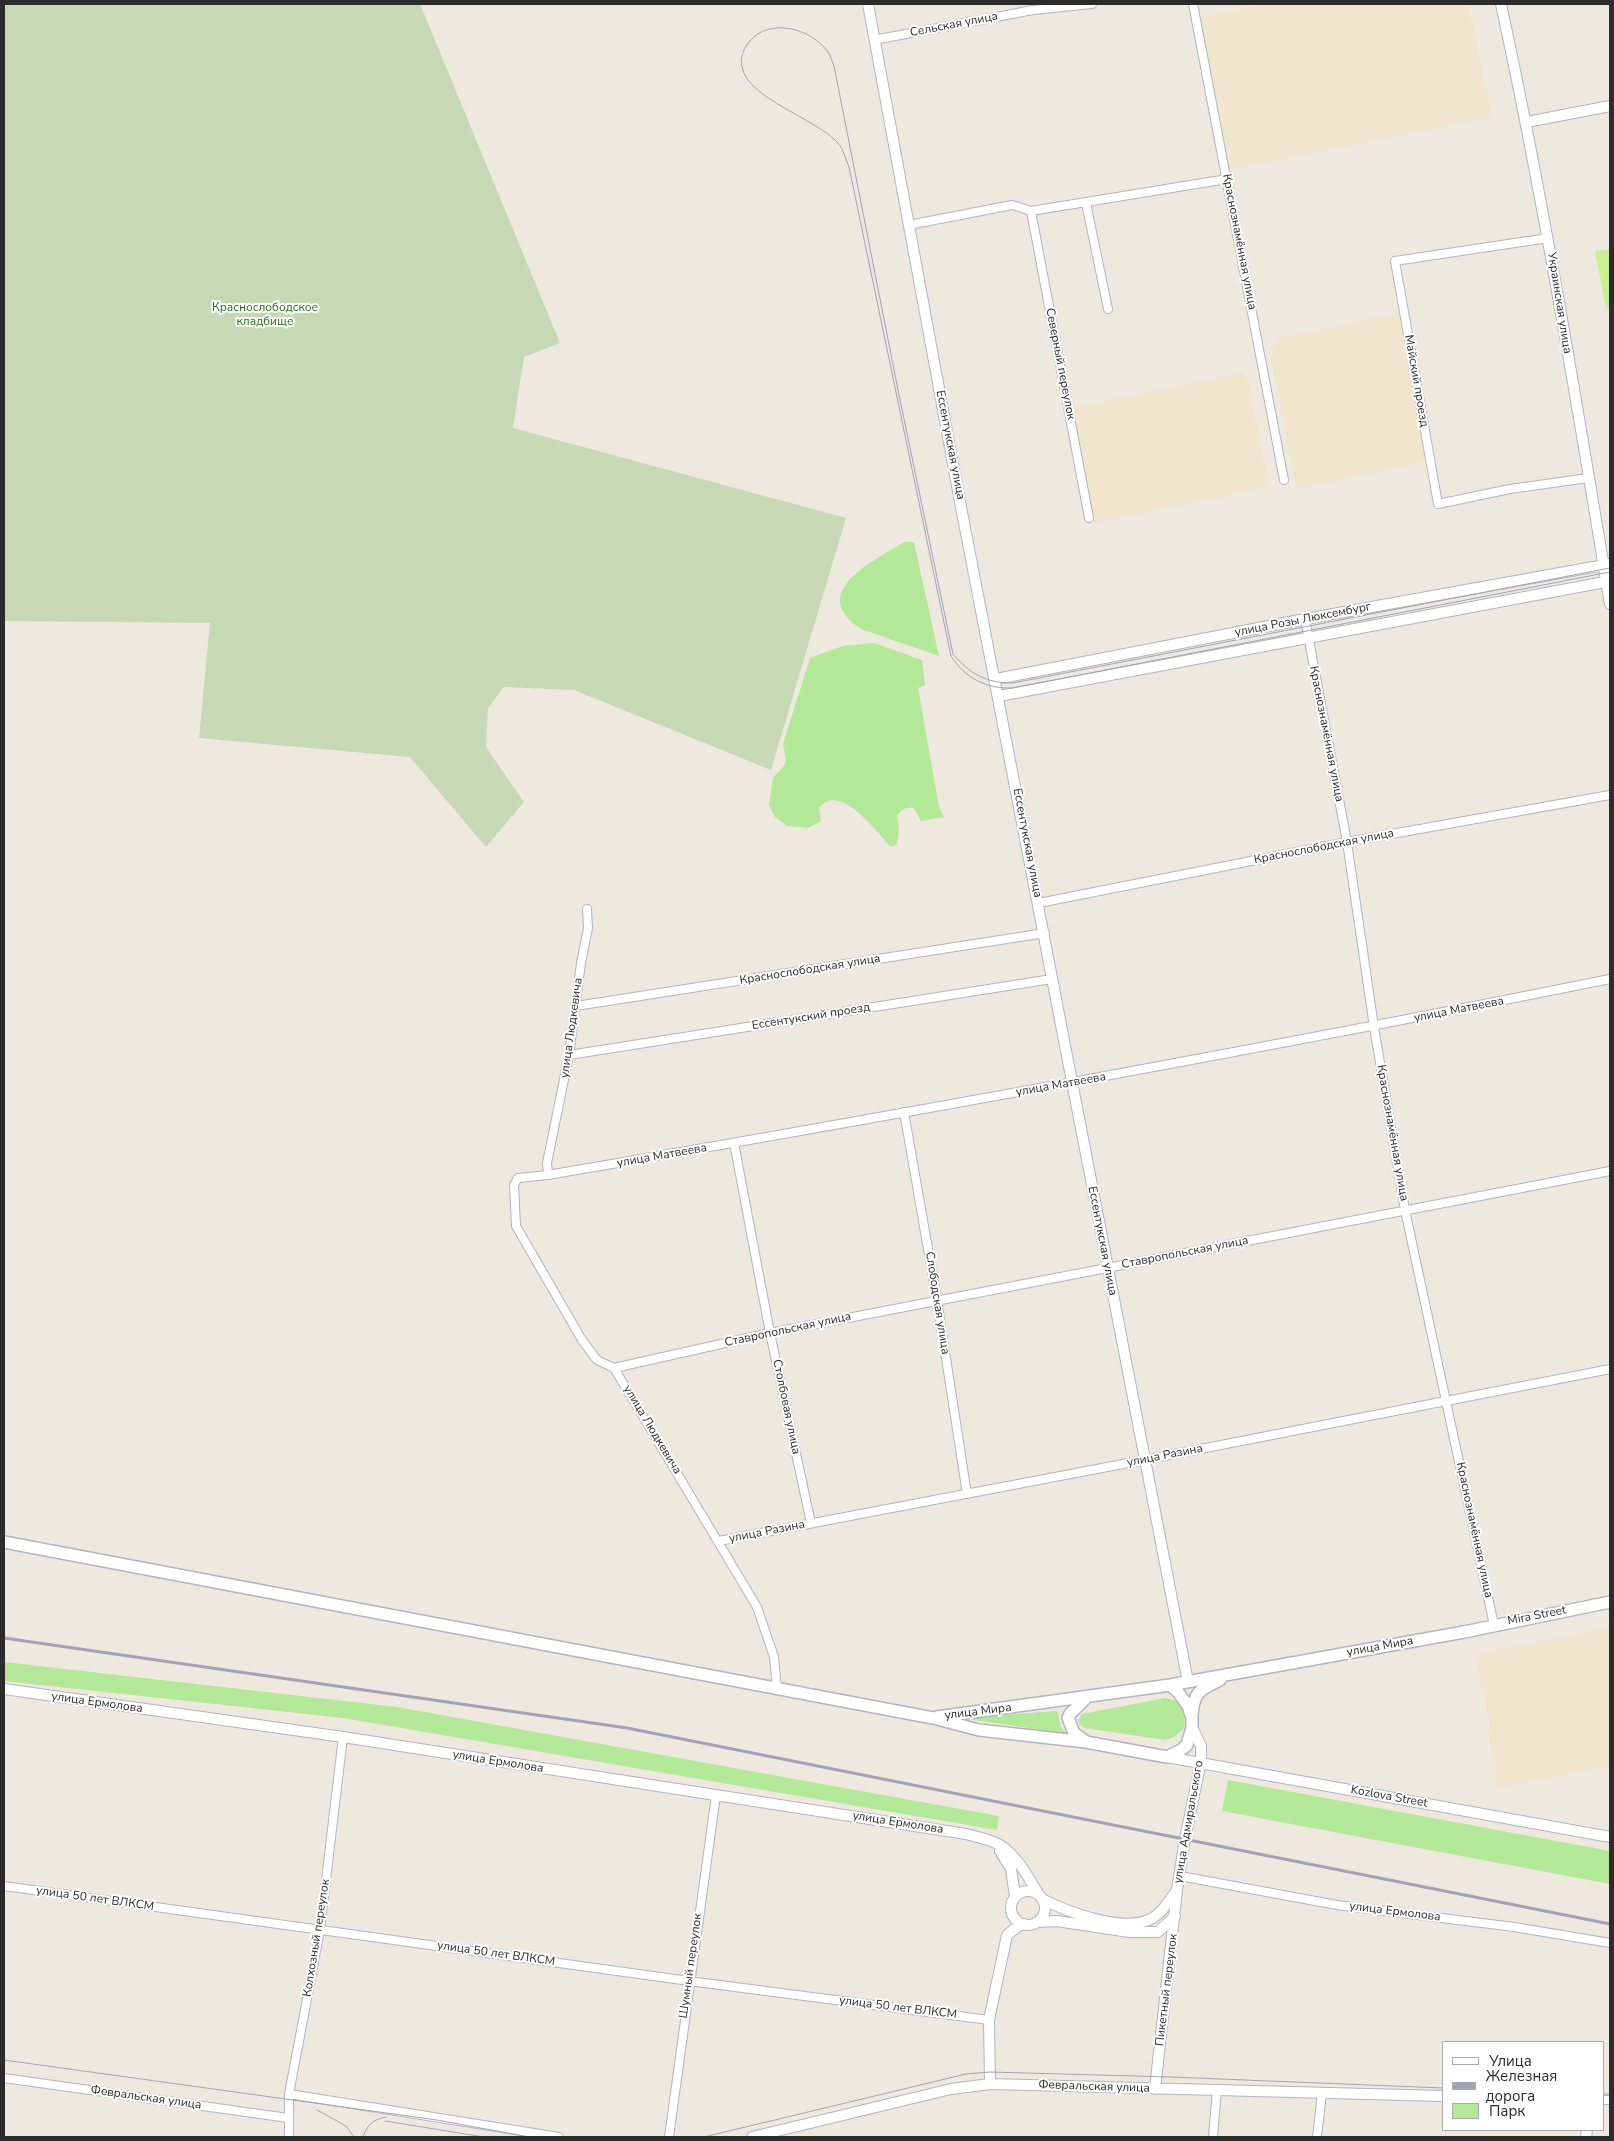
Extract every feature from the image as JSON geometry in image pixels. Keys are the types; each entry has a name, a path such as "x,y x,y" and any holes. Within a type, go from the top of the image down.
{"main road":[{"path":"4,1542 933,1718"},
{"name":"Mira Street","path":"1494,1625 1610,1602"},
{"name":"улица Мира","path":"933,1718 1170,1685 1494,1625"},
{"name":"улица Мира","path":"933,1718 979,1730 1086,1742 1167,1757 1181,1750 1187,1744 1192,1722 1193,1703 1196,1695 1201,1689 1237,1672"},
{"path":"1170,1685 1182,1696 1192,1722"},
{"path":"1086,1742 1074,1733 1068,1718 1087,1697"}],"street":[{"name":"Ессентукская улица","path":"868,4 1072,1084 1188,1682"},
{"name":"Сельская улица","path":"874,40 1034,10 1092,4"},
{"name":"Краснознамённая улица","path":"1193,4 1284,480"},
{"name":"Украинская улица","path":"1501,4 1527,122 1588,478 1607,565 1610,604"},
{"path":"1527,122 1610,106"},
{"path":"909,225 1012,205 1031,211 1227,179"},
{"path":"1086,203 1108,309"},
{"name":"Северный переулок","path":"1031,211 1088,518"},
{"name":"Майский проезд","path":"1548,238 1395,261 1438,504 1588,478"},
{"name":"улица Розы Люксембург","path":"996,679 1305,619 1607,565"},
{"name":"улица Розы Люксембург","path":"999,696 1608,582"},
{"name":"Краснознамённая улица","path":"1305,619 1347,842 1374,1027 1405,1210 1494,1625"},
{"name":"Краснослободская улица","path":"1039,903 1347,842 1610,795"},
{"name":"улица Людкевича","path":"548,1175 547,1163 569,1054 588,928 587,910"},
{"name":"Краснослободская улица","path":"576,1006 1045,933"},
{"name":"Ессентукский проезд","path":"569,1054 1052,979"},
{"name":"улица Матвеева","path":"514,1184 518,1178 548,1175 1072,1084 1610,980"},
{"name":"Слободская улица","path":"904,1112 937,1300 967,1494"},
{"name":"Столбовая улица","path":"734,1143 770,1333 811,1523"},
{"name":"Ставропольская улица","path":"614,1368 770,1333 1610,1171"},
{"name":"улица Людкевича","path":"514,1184 516,1226 582,1340 597,1360 614,1368 757,1607 774,1657 777,1688"},
{"name":"улица Разина","path":"719,1541 1610,1369"},
{"name":"улица Ермолова","path":"4,1689 343,1738 966,1834 999,1844 1027,1875 1041,1897"},
{"name":"улица Адмиральского","path":"1177,1890 1201,1761 1201,1746 1192,1722"},
{"name":"Колхозный переулок","path":"289,2137 289,2094 320,1930 343,1738"},
{"name":"Kozlova Street","path":"1167,1757 1201,1761 1610,1837"},
{"name":"Шумный переулок","path":"669,2137 716,1795"},
{"path":"990,2084 990,2020 1011,1913 1011,1904 1015,1896 1011,1869 1003,1855 991,1841"},
{"name":"улица Ермолова","path":"1180,1876 1337,1905 1514,1927 1610,1943"},
{"name":"улица 50 лет ВЛКСМ","path":"4,1886 689,1981 990,2020"},
{"path":"1015,1896 1027,1891 1057,1907 1083,1916 1122,1923 1141,1922 1152,1919 1164,1909 1177,1890"},
{"name":"Пикетный переулок","path":"1155,2089 1177,1890"},
{"path":"1037,1922 1044,1912 1041,1897"},
{"path":"1011,1913 1016,1920 1024,1924"},
{"path":"1007,1935 1024,1924 1057,1921 1129,1932 1158,1932 1175,1916"},
{"name":"Февральская улица","path":"4,2078 288,2118"},
{"name":"Февральская улица","path":"752,2137 951,2089 990,2084 1442,2096"},
{"path":"1213,2137 1217,2089"},
{"path":"1317,2137 1322,2093"},
{"path":"289,2094 559,2137"}],"shaded area":[{"path":"1267,4 1468,4 1492,117 1228,170 1200,18"},
{"path":"1399,313 1428,462 1296,489 1270,353 1280,338"},
{"path":"1246,372 1269,487 1095,523 1072,408"},
{"path":"1610,1628 1610,1766 1498,1788 1495,1768 1497,1765 1493,1758 1488,1732 1490,1726 1475,1654"}],"green space":[{"name":"Краснослободское кладбище","path":"4,4 420,4 560,343 524,357 513,428 846,518 771,770 574,690 504,687 488,708 486,747 524,802 486,847 410,757 199,738 210,623 4,621"},
{"path":"1610,249 1610,308 1606,308 1595,251"},
{"path":"904,542 914,542 939,656 861,629 846,615 840,602 843,590 851,579 877,558"},
{"path":"874,643 922,660 925,685 918,688 939,807 944,817 921,821 914,808 904,809 897,816 899,829 897,844 891,847 858,812 837,801 828,801 819,808 821,821 808,828 787,826 775,817 769,805 773,778 786,761 783,744 810,658 843,646"},
{"path":"4,1662 397,1707 999,1816 997,1830 343,1718 4,1681"},
{"path":"1165,1698 1177,1701 1185,1712 1184,1728 1174,1737 1165,1740 1084,1728 1079,1724 1078,1720 1082,1714"},
{"path":"1058,1711 1060,1725 1069,1736 961,1718"},
{"path":"1228,1780 1610,1851 1610,1884 1222,1811"}],"tram line":[{"path":"1610,568 1013,683 1003,683 987,679 972,672 953,654 899,395 834,66 829,54 821,44 801,32 790,29 778,28 757,34 745,48 741,63 747,78 769,98 814,125 838,143 849,167 951,656 963,670 977,681 994,687 1013,688 1610,572"},
{"path":"4,2060 437,2120 529,2137"},
{"path":"704,2137 966,2074 990,2072 1442,2088"},
{"path":"1604,2094 1610,2094"},
{"path":"317,2110 346,2126 354,2137"},
{"path":"363,2137 371,2123 386,2117"},
{"path":"385,2121 484,2137"}],"railway":[{"path":"4,1638 627,1728 1610,1924"}]}
